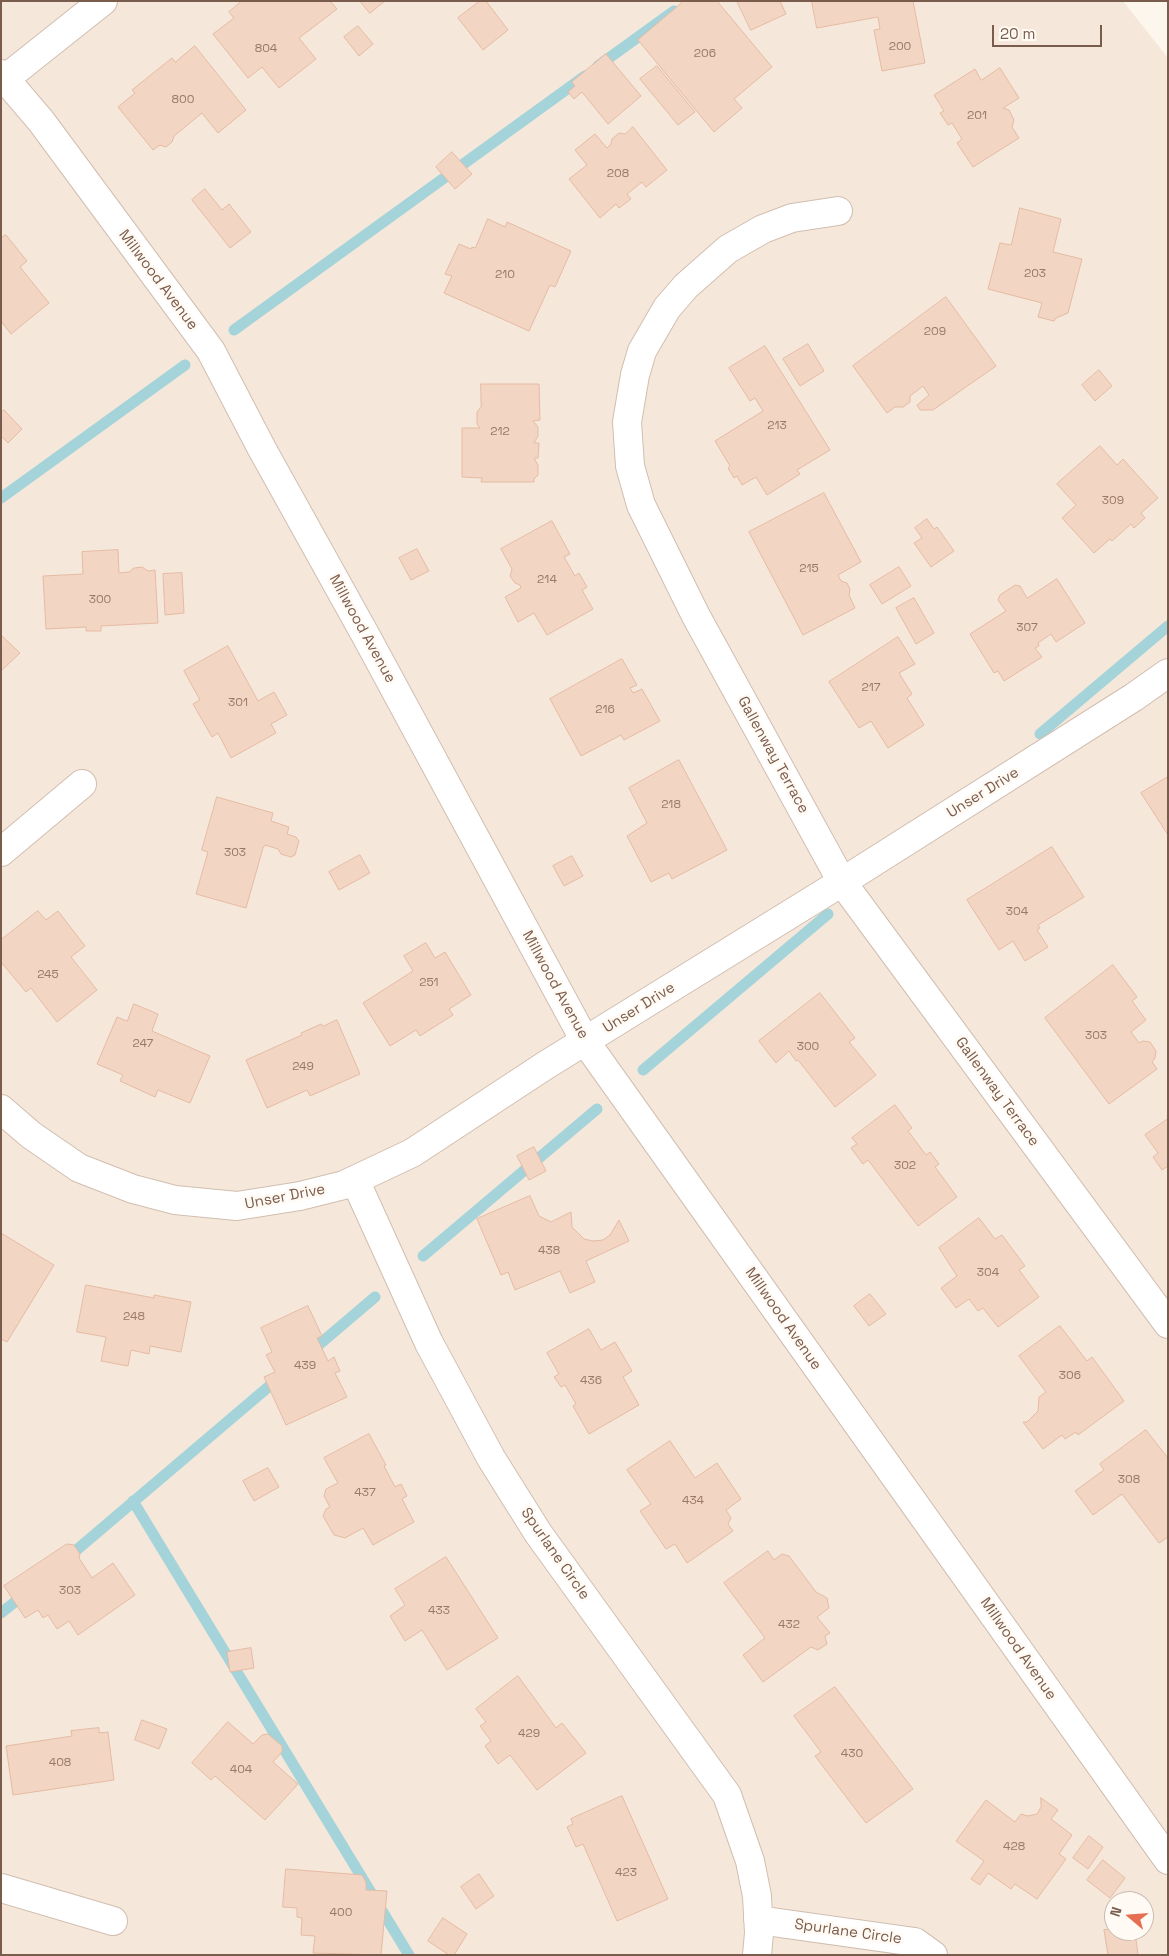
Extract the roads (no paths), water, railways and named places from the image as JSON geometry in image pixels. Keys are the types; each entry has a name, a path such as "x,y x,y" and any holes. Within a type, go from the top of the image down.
{"street":[{"path":"3,78 102,1"},
{"name":"Millwood Avenue","path":"3,78 41,122 212,351 262,449 366,636 585,1041 1168,1860"},
{"name":"Gallenway Terrace","path":"838,211 792,218 763,229 728,248 686,286 667,308 642,351 635,375 627,422 630,466 641,505 696,616 842,882 1168,1324"},
{"name":"Unser Drive","path":"1,1109 31,1135 79,1168 133,1189 175,1200 237,1206 300,1196 344,1185 412,1153 546,1065 842,882 1134,697 1168,673"},
{"path":"1,852 82,784"},
{"name":"Spurlane Circle","path":"355,1180 429,1343 491,1458 538,1533 727,1795 750,1861 757,1896 757,1955"},
{"path":"1,1888 113,1921"},
{"name":"Spurlane Circle","path":"758,1920 915,1942 933,1955"}],"waterway":[{"path":"598,66 674,11"},
{"path":"234,330 585,76"},
{"path":"1,498 185,365"},
{"path":"1040,734 1168,626"},
{"path":"643,1070 828,914"},
{"path":"423,1256 597,1109"},
{"path":"308,1354 375,1297"},
{"path":"66,1559 280,1377"},
{"path":"133,1501 409,1955"},
{"path":"1,1613 25,1594"}]}
